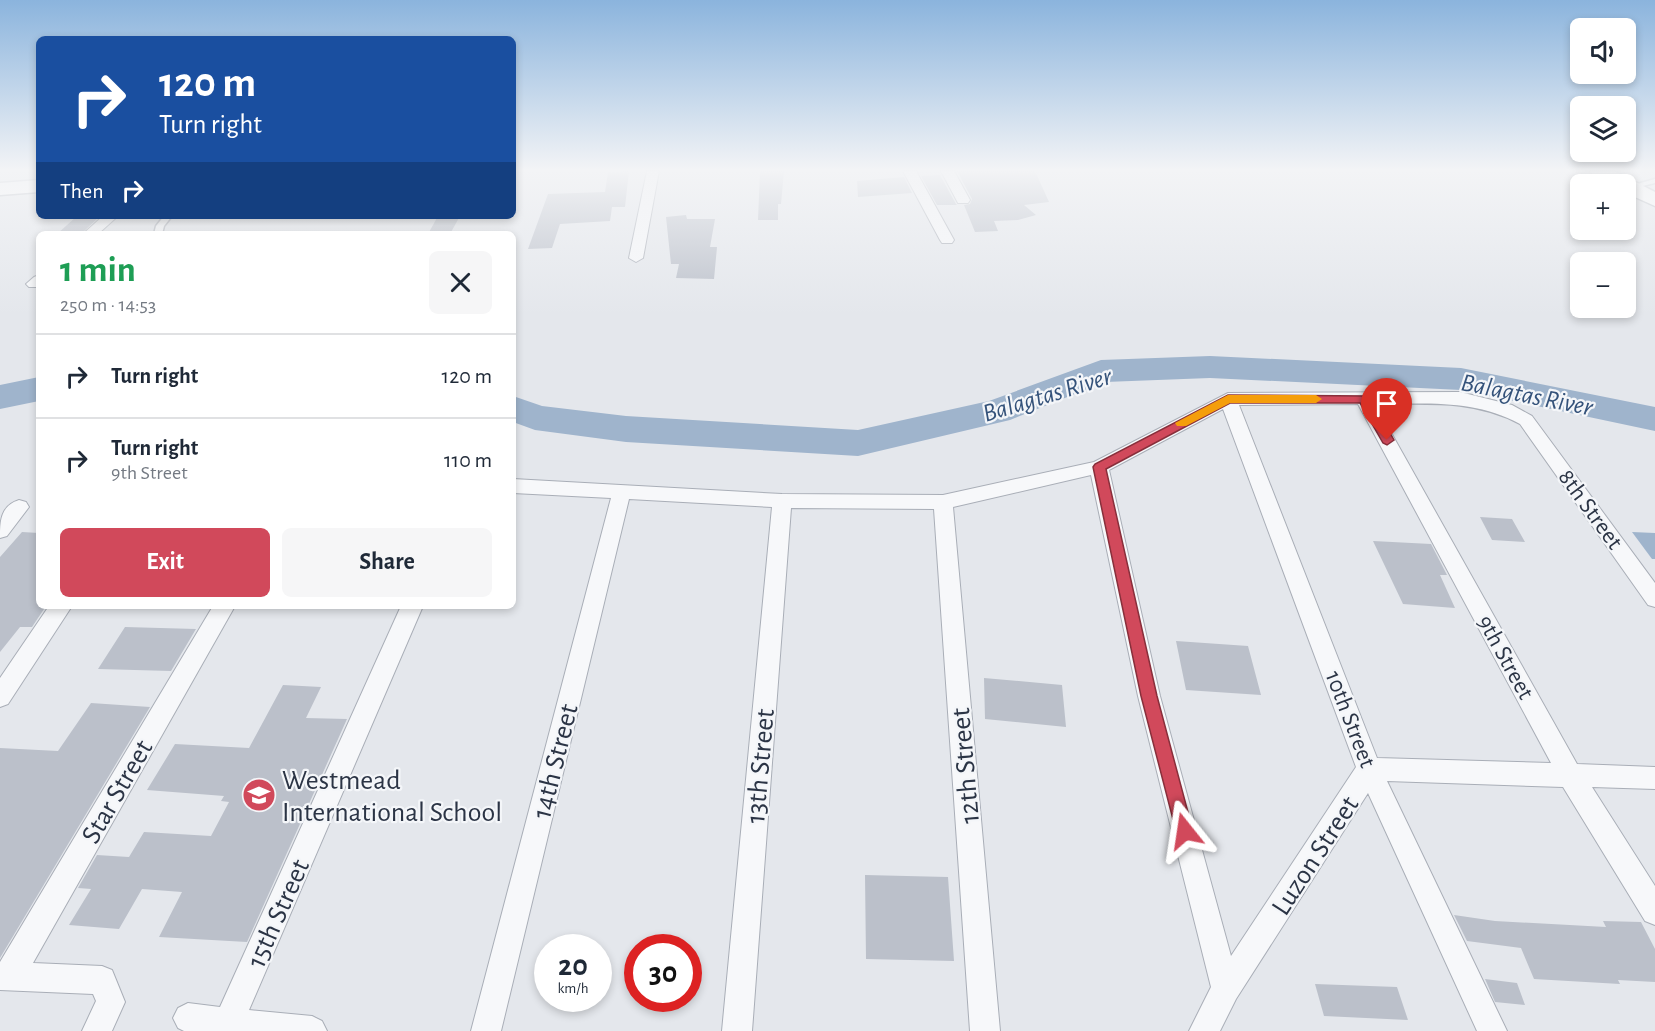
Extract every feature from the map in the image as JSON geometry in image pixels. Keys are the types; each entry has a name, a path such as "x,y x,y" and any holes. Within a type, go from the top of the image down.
{"street":[{"path":"94,231 107,219"},
{"path":"636,258 644,219"},
{"path":"935,219 946,240"},
{"name":"8th Street","path":"1364,399 1460,398 1506,409 1526,420 1655,598"},
{"path":"516,486 782,501 943,502 1100,467 1228,399 1364,399"},
{"name":"10th Street","path":"1228,399 1369,769 1492,1031"},
{"name":"9th Street","path":"1364,399 1570,775 1655,911"},
{"path":"1100,467 1149,696 1226,989"},
{"name":"14th Street","path":"486,1031 622,491"},
{"name":"13th Street","path":"737,1031 782,501"},
{"name":"12th Street","path":"943,502 985,1031"},
{"path":"0,531 19,507"},
{"path":"0,697 59,609"},
{"name":"Star Street","path":"4,976 222,609"},
{"name":"15th Street","path":"229,1021 411,609"},
{"name":"Luzon Street","path":"1204,1031 1226,989 1369,769 1655,778"},
{"path":"4,976 102,980 111,1002 97,1031"},
{"path":"188,1018 312,1031"}],"water":[{"path":"1632,532 1655,533 1655,559 1652,559"}],"building":[{"path":"74,219 97,219 84,231 60,231"},
{"path":"436,219 458,219 452,231 430,231"},
{"path":"539,219 610,219 610,221 560,224 552,248 528,249"},
{"path":"666,219 715,219 710,247 717,247 714,279 676,278 679,264 671,264"},
{"path":"970,219 1021,219 994,221 998,231 975,232"},
{"path":"1480,517 1512,519 1525,542 1492,540"},
{"path":"22,532 36,533 36,609 44,609 32,627 20,627 0,652 0,557"},
{"path":"1373,541 1431,544 1447,575 1440,575 1455,608 1403,604"},
{"path":"125,627 196,629 171,671 98,669"},
{"path":"1176,641 1248,646 1261,695 1186,690"},
{"path":"984,678 1062,685 1066,727 985,719"},
{"path":"283,685 321,687 306,718 347,719 247,942 159,937 182,892 142,889 119,929 69,925 91,889 78,888 97,855 129,857 144,832 211,836 229,802 221,801 224,796 147,790 175,744 249,748"},
{"path":"91,703 150,707 0,958 0,748 58,751"},
{"path":"865,875 948,877 954,961 866,959"},
{"path":"1454,915 1495,921 1606,927 1603,921 1641,922 1655,949 1655,982 1618,980 1620,984 1534,979 1521,948 1467,941"},
{"path":"1485,979 1517,983 1525,1005 1495,1002"},
{"path":"1315,984 1397,987 1408,1020 1324,1016"}],"waterway":[{"name":"Balagtas River","path":"516,409 535,418 626,429 858,443 997,411 1101,371 1210,367 1461,379 1655,419"},
{"name":"Balagtas River","path":"0,397 36,390"}],"slow traffic":[{"path":"1182,423 1228,399 1316,399"}],"place":[{"name":"Westmead International School","path":"259,795"}],"route":[{"path":"1185,831 1149,696 1100,467 1228,399 1364,399 1387,440"}]}
